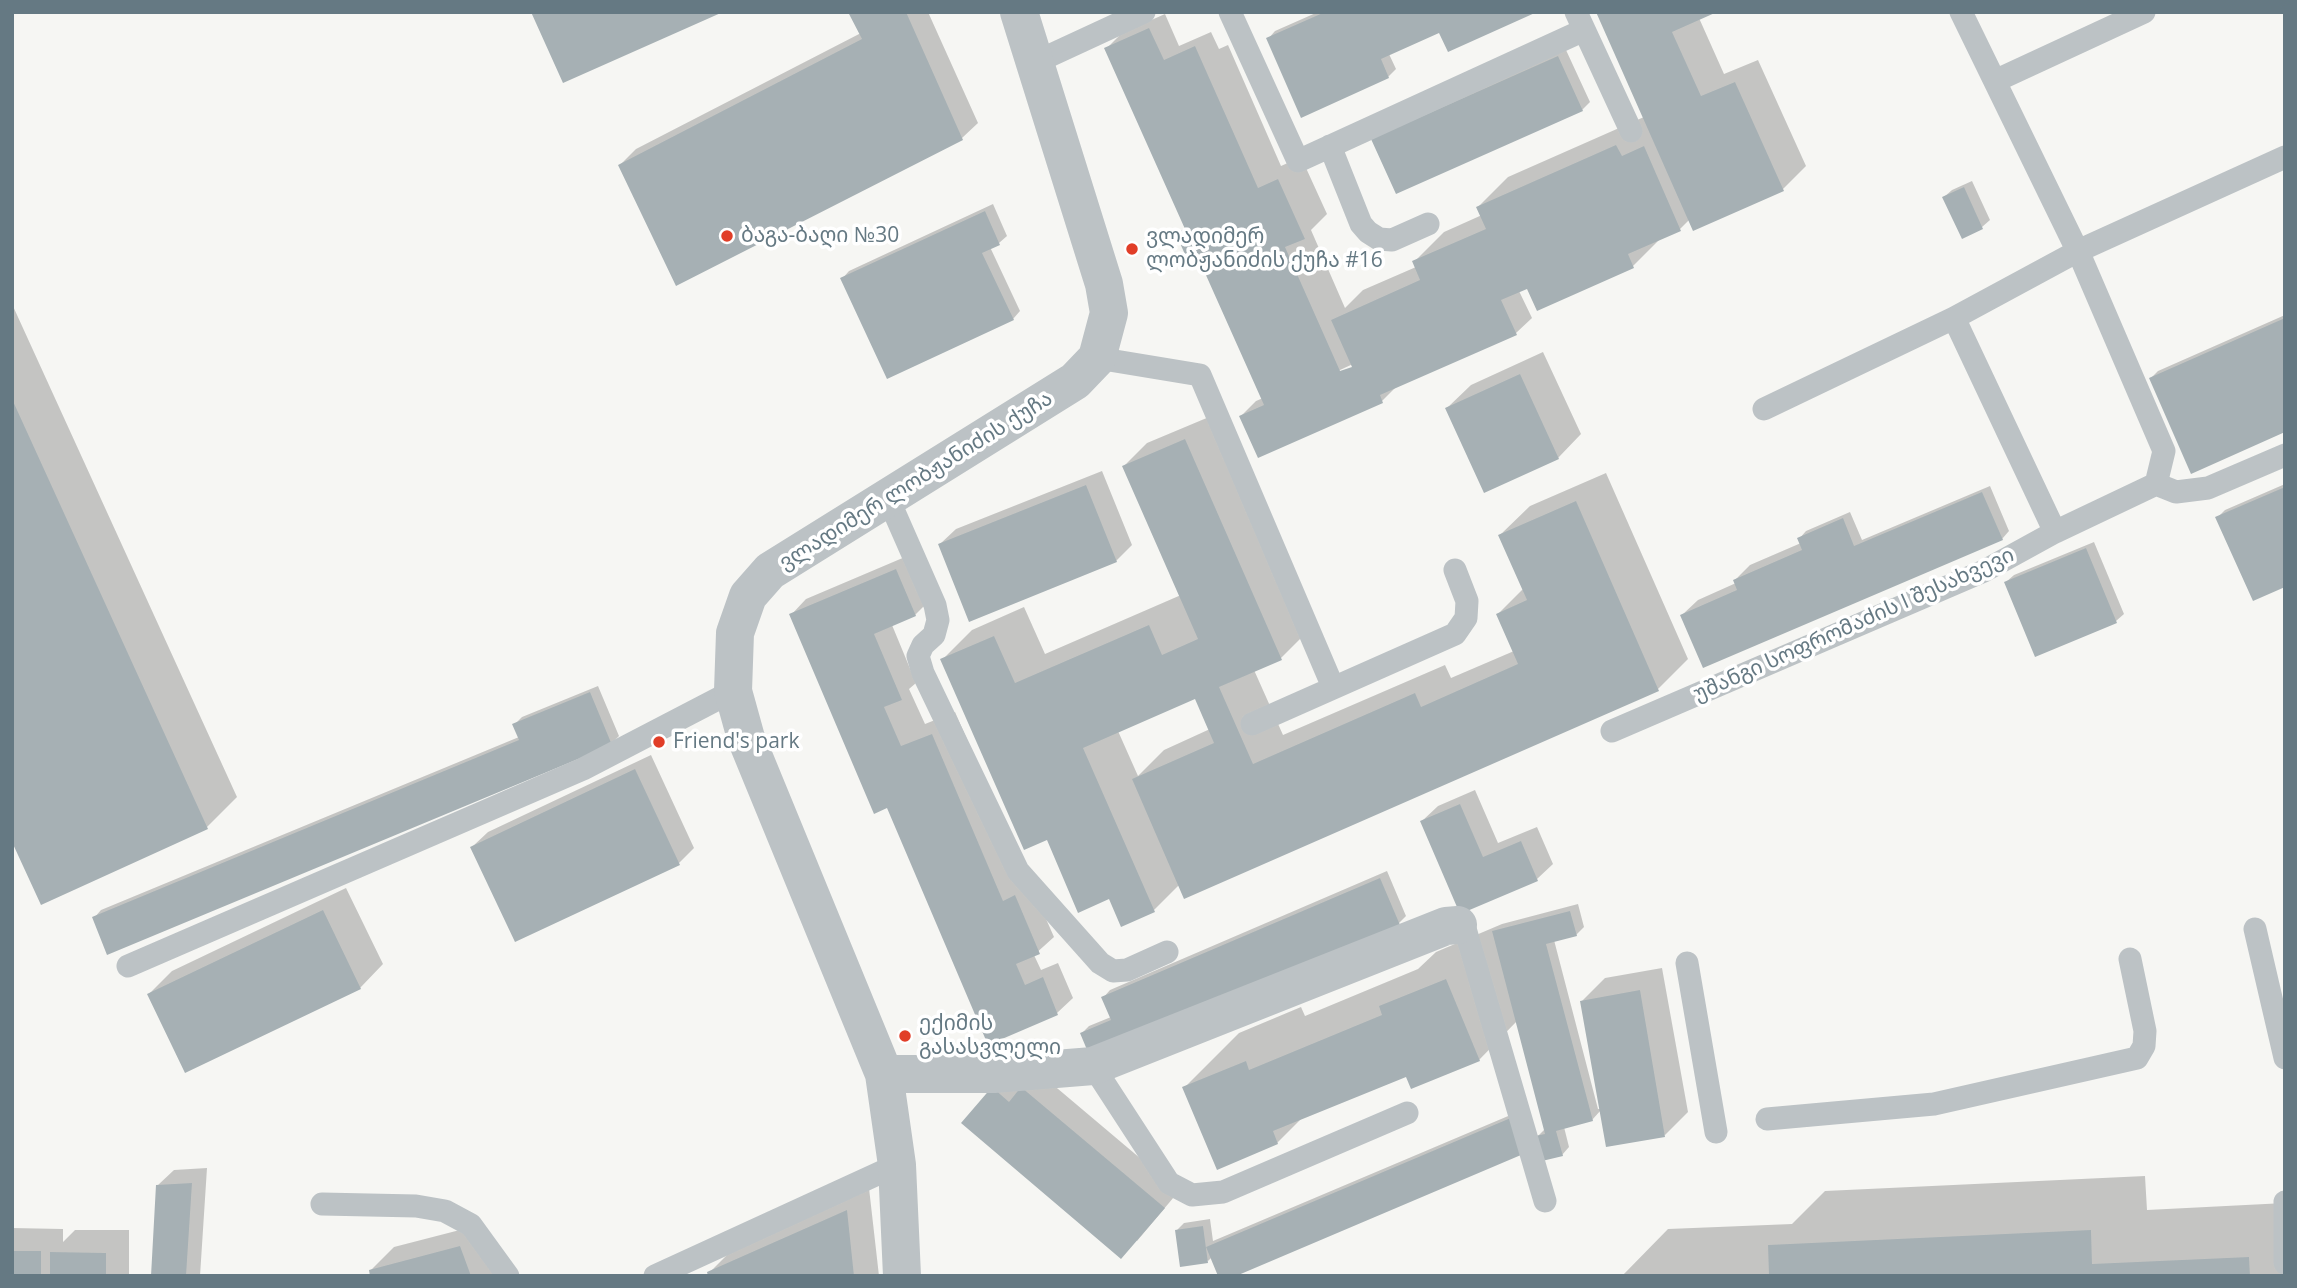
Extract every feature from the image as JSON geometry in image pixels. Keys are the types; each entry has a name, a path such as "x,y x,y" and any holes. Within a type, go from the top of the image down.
{"street":[{"path":"1019,12 1104,284 1109,313 1097,358"},
{"name":"ვლადიმერ ლობჟანიძის ქუჩა","path":"902,1276 897,1165 884,1074 746,738 733,691 735,633 748,596 771,571 1075,381 1097,358"},
{"path":"884,1074 994,1074 1093,1066 1446,926 1458,925"}],"lane":[{"path":"1036,62 1144,12"},
{"path":"1230,12 1298,161 1580,21 1630,131"},
{"path":"1961,12 2078,251 2164,451 2157,484 2176,492 2208,488 2285,455"},
{"path":"1995,81 2144,12"},
{"path":"1330,146 1361,224 1368,233 1379,239 1392,240 1429,225"},
{"path":"1764,409 1954,318 2078,251 2285,157"},
{"path":"1954,318 2055,532"},
{"path":"1097,358 1200,376 1332,687"},
{"name":"უშანგი სოფრომაძის I შესახვევი","path":"1612,731 1984,571 2055,532 2157,484"},
{"path":"888,498 935,605 938,620 934,635 923,645 918,656 923,673 1018,870 1100,964 1113,971 1127,970 1167,952"},
{"path":"1251,724 1455,634 1466,618 1467,601 1455,570"},
{"path":"128,966 583,769 733,691"},
{"path":"1458,925 1466,932 1545,1201"},
{"path":"2255,929 2285,1058"},
{"path":"1767,1119 1934,1104 2137,1058 2144,1046 2145,1031 2130,959"},
{"path":"1687,963 1716,1132"},
{"path":"1093,1066 1170,1183 1192,1195 1223,1192 1407,1113"},
{"path":"655,1276 897,1165"},
{"path":"2285,1202 2285,1263"},
{"path":"322,1204 416,1206 445,1211 471,1225 508,1276"}],"building":[{"path":"531,12 723,12 563,83"},
{"path":"848,12 906,12 963,140 676,286 618,165 862,39"},
{"path":"1325,12 1537,12 1448,52 1439,33 1381,59 1389,78 1301,118 1266,38"},
{"path":"1596,12 1717,12 1672,32 1701,96 1735,82 1784,191 1693,231"},
{"path":"1149,28 1164,60 1195,46 1258,188 1278,179 1305,239 1285,247 1340,371 1352,367 1331,320 1420,280 1412,261 1486,229 1476,207 1616,145 1622,156 1644,146 1681,231 1628,254 1634,268 1537,311 1527,289 1501,300 1517,335 1380,395 1383,403 1258,458 1239,416 1264,405 1201,264 1191,268 1176,234 1185,229 1104,48"},
{"path":"1558,56 1583,111 1396,194 1371,139"},
{"path":"1964,187 1983,229 1962,239 1942,197"},
{"path":"985,211 1000,245 982,253 1014,320 887,379 840,278"},
{"path":"2285,318 2285,432 2191,474 2149,378"},
{"path":"1520,374 1559,459 1484,493 1445,408"},
{"path":"12,399 208,829 41,905 12,842"},
{"path":"1185,439 1282,660 1219,687 1253,764 1415,693 1421,707 1518,664 1496,614 1527,600 1498,535 1576,501 1659,691 1184,899 1132,779 1214,743 1195,699 1083,748 1155,912 1121,927 1109,899 1078,913 1047,840 1024,850 940,659 994,636 1015,683 1149,625 1162,655 1198,639 1122,466"},
{"path":"1086,485 1117,562 969,622 938,544"},
{"path":"2285,487 2285,587 2253,601 2215,517"},
{"path":"1982,492 2003,540 1703,668 1680,615 1737,590 1733,580 1802,550 1797,538 1843,518 1854,546"},
{"path":"2086,548 2117,623 2035,657 2004,582"},
{"path":"896,569 916,616 874,634 902,700 884,707 901,746 932,734 1003,901 1015,895 1040,954 1016,964 1025,985 1043,977 1058,1015 988,1045 887,808 874,814 789,614"},
{"path":"590,692 612,745 107,955 92,917 519,740 512,724"},
{"path":"635,769 680,865 515,942 470,847"},
{"path":"1460,804 1483,857 1521,841 1538,881 1460,914 1420,821"},
{"path":"1380,878 1400,925 1090,1057 1080,1033 1111,1020 1101,997"},
{"path":"323,910 361,989 185,1073 147,994"},
{"path":"1570,911 1577,936 1546,944 1593,1121 1556,1131 1563,1156 1542,1161 1535,1136 1545,1134 1492,931"},
{"path":"1446,979 1480,1061 1411,1089 1406,1077 1273,1131 1278,1144 1217,1170 1182,1087 1246,1061 1249,1070 1382,1015 1379,1006"},
{"path":"1640,990 1665,1137 1606,1147 1580,1001"},
{"path":"992,1087 1009,1102 1021,1087 1165,1208 1121,1259 961,1123"},
{"path":"1513,1117 1528,1152 1236,1276 1218,1276 1206,1247"},
{"path":"192,1183 186,1276 151,1276 156,1185"},
{"path":"847,1210 854,1276 708,1276 707,1272"},
{"path":"1203,1226 1208,1263 1180,1267 1175,1230"},
{"path":"2091,1230 2092,1264 2249,1257 2250,1276 1769,1276 1768,1245"},
{"path":"460,1246 471,1276 370,1276 369,1270"},
{"path":"12,1251 41,1251 41,1276 12,1276"},
{"path":"50,1252 106,1253 106,1276 50,1276"}],"place":[{"name":"ბაგა-ბაღი №30","path":"727,236"},
{"name":"ვლადიმერ ლობჟანიძის ქუჩა #16","path":"1132,249"},
{"name":"Friend's park","path":"659,742"},
{"name":"ექიმის გასასვლელი","path":"905,1036"}]}
